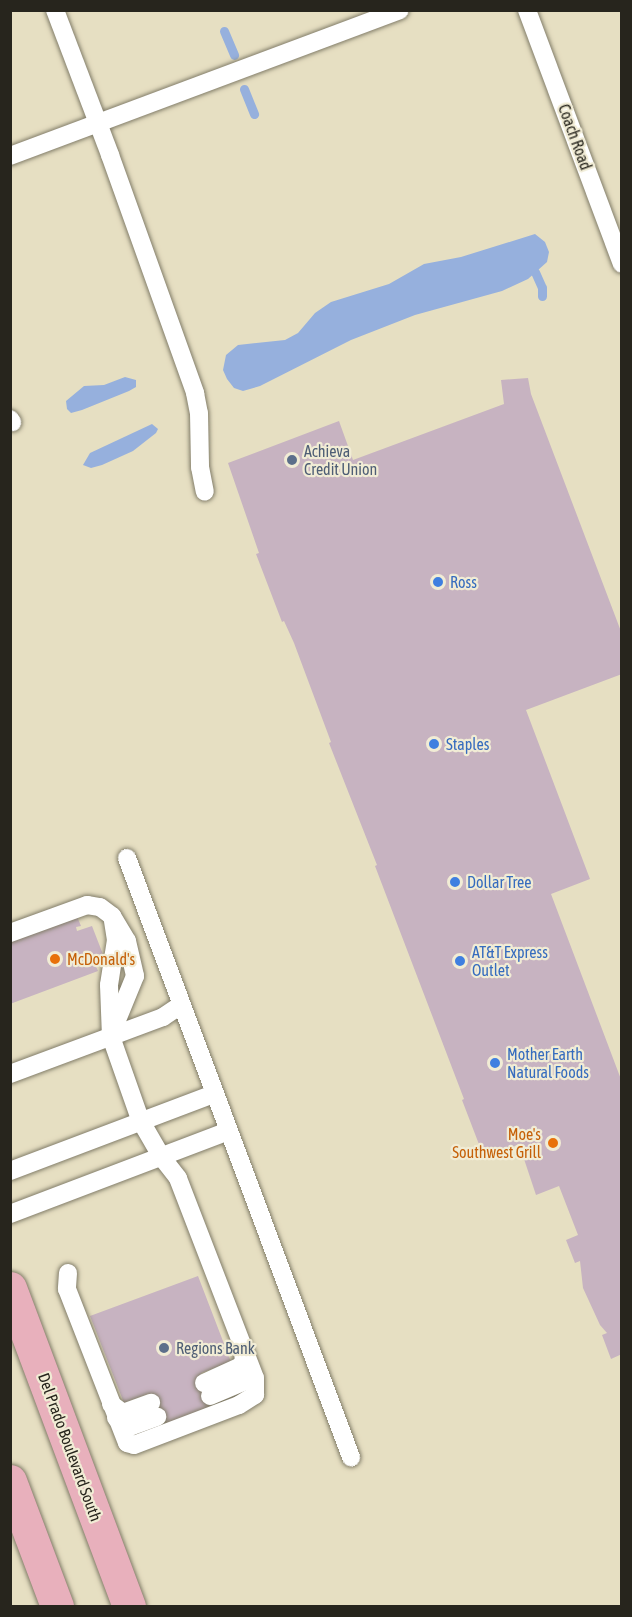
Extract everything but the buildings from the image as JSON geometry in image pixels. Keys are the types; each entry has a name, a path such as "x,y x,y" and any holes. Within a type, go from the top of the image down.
{"main road":[{"name":"Del Prado Boulevard South","path":"10,1288 129,1606"},
{"path":"10,1481 57,1606"}],"lane":[{"path":"55,10 195,393 199,413 200,467 206,492"},
{"path":"10,156 400,10"},
{"name":"Coach Road","path":"527,10 621,264"},
{"path":"127,858 351,1457"},
{"path":"10,933 87,905 100,908 112,916 127,941 135,976 111,1037 141,1122 161,1156 178,1178 255,1378 255,1395 239,1405 134,1445 124,1439 67,1289 68,1273"},
{"path":"10,1074 163,1017 181,1005"},
{"path":"10,1171 214,1094"},
{"path":"10,1214 228,1131"},
{"path":"207,1389 246,1381 249,1369 245,1353"},
{"path":"114,1411 123,1413 154,1410"}],"shaded area":[{"path":"11,11 621,11 621,1606 11,1606"}],"water":[{"path":"535,234 545,242 549,252 547,262 528,279 502,291 415,315 351,340 260,386 243,391 234,388 227,379 223,370 226,355 238,345 285,340 298,333 315,313 331,302 389,284 424,264 461,257"},
{"path":"125,377 136,380 136,387 82,410 71,413 67,409 66,401 84,386 104,385"},
{"path":"152,424 158,429 156,433 133,451 102,465 91,468 83,465 90,453"}],"waterway":[{"path":"224,31 234,55"},
{"path":"244,89 254,114"},
{"path":"535,272 542,288 542,296"}],"place":[{"name":"Achieva Credit Union","path":"292,460"},
{"name":"Ross","path":"438,582"},
{"name":"Staples","path":"434,744"},
{"name":"Dollar Tree","path":"455,882"},
{"name":"McDonald's","path":"55,959"},
{"name":"AT&T Express Outlet","path":"460,961"},
{"name":"Mother Earth Natural Foods","path":"495,1063"},
{"name":"Moe's Southwest Grill","path":"553,1143"},
{"name":"Regions Bank","path":"164,1348"}]}
